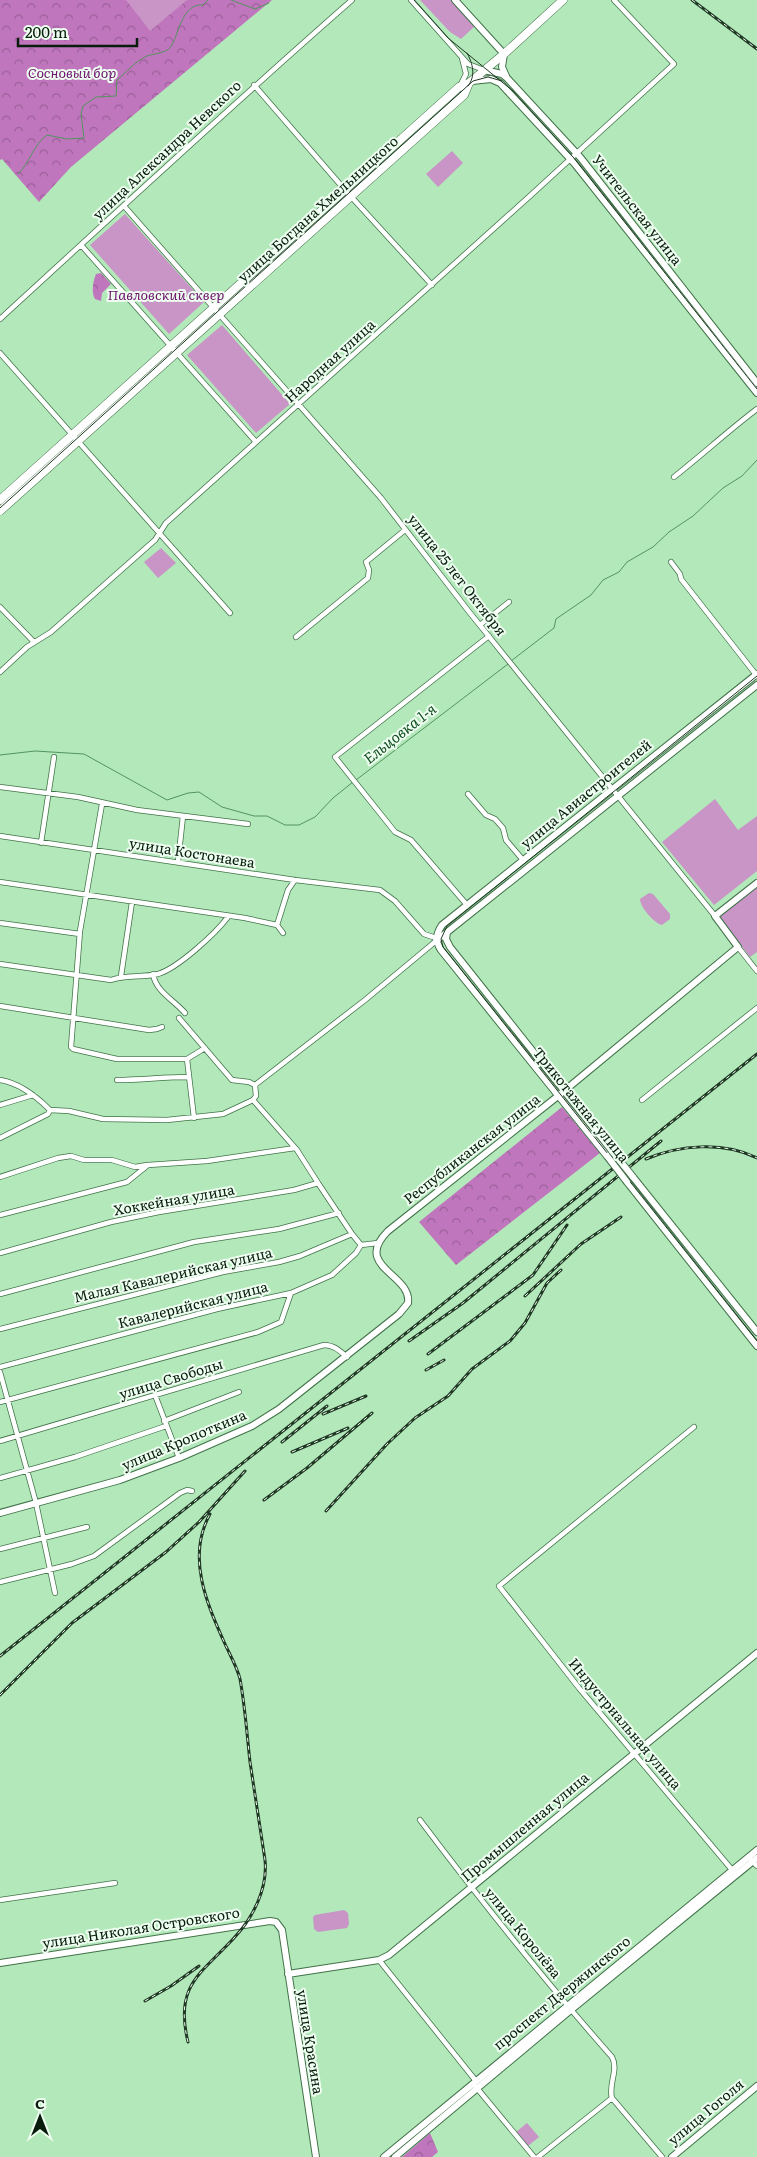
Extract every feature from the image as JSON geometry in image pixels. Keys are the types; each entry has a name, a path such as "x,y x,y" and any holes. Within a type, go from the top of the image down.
{"highway":[{"name":"улица Богдана Хмельницкого","path":"216,311 345,190 459,87 468,83 504,54 564,0"},
{"name":"улица Богдана Хмельницкого","path":"0,511 75,438 174,348 352,197 464,94 468,83"},
{"name":"улица Богдана Хмельницкого","path":"0,500 75,438"}],"main road":[{"path":"455,0 504,54 502,67 507,78"},
{"name":"Учительская улица","path":"484,70 502,74 507,78 577,153 757,383"},
{"name":"Учительская улица","path":"484,70 491,79 500,84 570,159 757,393"},
{"path":"468,83 491,79"},
{"name":"улица Авиастроителей","path":"436,940 439,930 448,920 757,675"},
{"name":"улица Авиастроителей","path":"436,940 757,685"},
{"path":"715,916 757,883"},
{"name":"улица 25 лет Октября","path":"715,916 738,947"},
{"name":"Трикотажная улица","path":"448,920 447,926 450,930 446,939 450,947 564,1091 757,1346"},
{"name":"Трикотажная улица","path":"436,940 446,957 558,1096 610,1153"},
{"name":"Республиканская улица","path":"378,1244 388,1231 558,1096 738,947"},
{"path":"502,1027 502,1021 508,1021"},
{"name":"Трикотажная улица","path":"630,1180 757,1332"},
{"name":"улица Кропоткина","path":"0,1513 120,1480 179,1458 259,1422 278,1409 399,1314 408,1303 408,1294 380,1263 376,1250 378,1244"},
{"name":"Промышленная улица","path":"288,1974 380,1960 389,1956 757,1653"},
{"name":"проспект Дзержинского","path":"384,2157 734,1873 754,1861 757,1850"},
{"name":"улица Николая Островского","path":"0,1963 270,1921 276,1922 282,1930"},
{"name":"улица Красина","path":"282,1930 316,2157"},
{"name":"проспект Дзержинского","path":"395,2157 475,2084"},
{"name":"улица Гоголя","path":"672,2157 757,2086"}],"street":[{"name":"улица Александра Невского","path":"0,319 254,85 352,0"},
{"name":"Учительская улица","path":"411,0 468,64 484,70"},
{"name":"Народная улица","path":"0,672 34,642 51,632 151,544 166,523 674,64 614,0"},
{"path":"459,87 466,74 462,57"},
{"path":"254,85 345,190 432,284"},
{"name":"улица 25 лет Октября","path":"124,206 381,498 480,625 715,916"},
{"path":"81,245 256,442"},
{"path":"0,353 230,613"},
{"path":"674,477 717,443 725,433 757,409"},
{"path":"296,637 368,578 369,570 366,562 405,530"},
{"path":"671,562 680,574 680,579 757,675"},
{"path":"480,625 509,602"},
{"path":"0,607 34,642"},
{"path":"467,905 411,840 395,832 335,757 489,636"},
{"path":"41,843 54,757"},
{"path":"0,787 78,797 102,804 248,824"},
{"path":"468,794 486,815 495,819 503,828 506,840 523,860"},
{"path":"102,804 80,934 73,1014 75,1019 71,1047 117,1059 187,1059 206,1048"},
{"path":"178,862 183,816"},
{"name":"улица Костонаева","path":"0,836 295,880 380,890"},
{"path":"277,925 288,890 295,880"},
{"path":"0,882 277,925 283,933"},
{"name":"Трикотажная улица","path":"380,890 395,901 424,934 436,940"},
{"path":"121,976 132,902"},
{"path":"0,964 111,980 121,976 137,978 158,974 179,961 216,932 228,917"},
{"path":"0,923 80,934"},
{"path":"255,1085 365,1000 436,940"},
{"name":"улица 25 лет Октября","path":"738,947 757,971"},
{"path":"153,974 158,988 184,1013"},
{"path":"0,1006 149,1030 162,1026"},
{"path":"642,1100 757,1008"},
{"path":"179,1018 232,1080 249,1082 255,1085"},
{"path":"187,1059 194,1118"},
{"path":"117,1080 188,1077"},
{"path":"0,1080 11,1082 33,1095 50,1110 69,1111 103,1119 167,1120 223,1114 253,1100 256,1096 255,1085"},
{"path":"0,1105 33,1095"},
{"path":"253,1100 295,1148 339,1213 350,1235 360,1245 378,1244"},
{"path":"0,1138 48,1114 50,1110"},
{"path":"0,1177 58,1158 70,1156 84,1160 112,1160 135,1167 207,1161 295,1148"},
{"path":"0,1216 127,1182 148,1165"},
{"path":"135,1167 138,1174"},
{"name":"Хоккейная улица","path":"0,1253 130,1218 294,1190 318,1183"},
{"path":"0,1294 194,1242 279,1229 339,1213"},
{"name":"Малая Кавалерийская улица","path":"0,1329 223,1272 279,1262 300,1256 350,1235"},
{"name":"Кавалерийская улица","path":"0,1367 225,1307 291,1293 332,1275 356,1253 360,1245"},
{"path":"0,1402 258,1332 280,1322 291,1293"},
{"name":"улица Свободы","path":"0,1441 125,1406 155,1395 324,1345 338,1350 346,1356"},
{"path":"0,1372 36,1503 54,1593"},
{"path":"0,1478 84,1454 239,1392"},
{"path":"155,1395 179,1458"},
{"name":"Индустриальная улица","path":"694,1427 499,1586 734,1873"},
{"path":"0,1582 50,1570 94,1556 180,1493 187,1490 192,1491"},
{"path":"0,1549 87,1527"},
{"name":"улица Королёва","path":"420,1820 471,1888 569,2008 612,2057 615,2064 610,2091 612,2098"},
{"path":"0,1900 116,1883"},
{"path":"380,1960 475,2084 534,2157"},
{"path":"538,2157 612,2098 662,2157"}],"green space":[{"name":"Сосновый бор","path":"0,0 272,0 71,167 39,202 2,159 0,160"},
{"path":"126,0 187,0 150,31"},
{"path":"420,0 452,0 475,26 461,39 450,32"},
{"path":"452,151 463,163 438,187 426,174"},
{"name":"Павловский сквер","path":"125,214 204,302 169,334 90,245"},
{"path":"101,273 111,284 102,293 101,301 95,299 93,283 96,274"},
{"name":"Павловский сквер","path":"222,325 290,404 256,433 187,355"},
{"path":"161,548 176,563 158,578 144,562"},
{"path":"715,799 738,830 757,816 757,871 714,905 662,842"},
{"path":"757,887 757,952 750,957 719,917"},
{"path":"649,893 653,894 670,914 670,919 662,925 652,918 641,902 640,899"},
{"path":"562,1107 600,1153 456,1265 419,1222"},
{"path":"344,1910 348,1913 349,1924 347,1928 318,1932 314,1929 313,1917 315,1915"},
{"path":"527,2123 539,2137 528,2146 516,2132"},
{"path":"430,2133 438,2152 432,2157 402,2157"}],"waterway":[{"path":"18,174 26,165 38,144 47,135 67,139 84,138 81,114 83,106 96,97 116,96 117,80 142,58 164,52 170,48 186,13 196,6 203,5 208,0"},
{"path":"231,0 255,9 269,3"},
{"name":"Ельцовка 1-я","path":"511,661 554,628 556,619 591,595 603,580 619,572 627,562 653,547 669,532 693,516 723,488 742,476 757,460"},
{"name":"Ельцовка 1-я","path":"356,780 508,664"},
{"name":"Ельцовка 1-я","path":"0,755 35,751 84,754 167,800 188,793 199,792 222,807 254,816 267,816 285,825 299,825 315,817 333,798 353,782"}],"tram line":[{"path":"414,0 448,38 513,91 573,157 757,389"},
{"path":"467,53 473,70 468,86"},
{"path":"0,508 473,81 488,77 502,81"},
{"path":"757,676 447,926 441,939 443,947 757,1341"}],"railway":[{"path":"692,0 757,49"},
{"path":"0,1656 757,1054"},
{"path":"409,1341 463,1303 661,1141"},
{"path":"646,1159 672,1151 701,1147 730,1149 757,1158"},
{"path":"525,1296 581,1244 621,1217"},
{"path":"428,1354 533,1275 567,1225"},
{"path":"326,1511 387,1444 415,1418 448,1396 472,1369 510,1341 525,1323 547,1283 561,1270"},
{"path":"426,1370 444,1360"},
{"path":"323,1414 366,1396"},
{"path":"282,1442 327,1406"},
{"path":"264,1500 307,1468 372,1413"},
{"path":"292,1452 348,1428"},
{"path":"0,1695 72,1623 166,1552 199,1522 245,1471"},
{"path":"188,2042 185,2007 193,1982 241,1930 253,1912 262,1892 265,1871 240,1679 206,1597 199,1563 203,1530 210,1514"},
{"path":"145,2001 171,1986 199,1966"}]}
